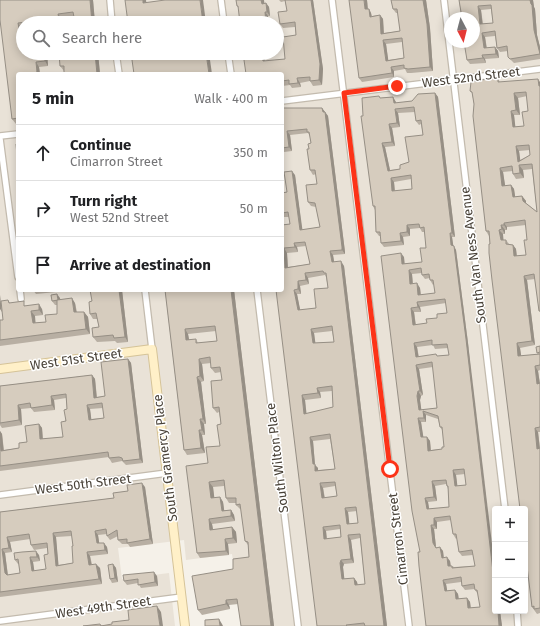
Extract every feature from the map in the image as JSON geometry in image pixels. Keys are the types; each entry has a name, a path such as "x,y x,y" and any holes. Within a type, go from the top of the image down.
{"street":[{"path":"110,0 111,16"},
{"path":"222,0 223,16"},
{"name":"Cimarron Street","path":"332,0 409,626"},
{"name":"South Van Ness Avenue","path":"444,0 505,506"},
{"path":"117,60 118,72"},
{"path":"229,60 231,72"},
{"name":"West 52nd Street","path":"284,101 540,68"},
{"path":"0,136 16,134"},
{"path":"0,139 16,262"},
{"path":"20,292 21,299"},
{"name":"South Gramercy Place","path":"145,292 185,626"},
{"name":"South Wilton Place","path":"257,292 298,626"},
{"name":"West 51st Street","path":"0,369 152,349"},
{"name":"West 50th Street","path":"0,495 167,474"},
{"name":"West 49th Street","path":"0,621 182,597"},
{"path":"517,614 518,626"}],"shaded area":[{"path":"0,0 540,0 540,626 242,626 232,554 186,560 184,540 118,548 122,579 169,573 175,626 0,626"}],"building":[{"path":"0,0 90,0 91,16 74,16 73,12 58,14 58,16 16,16 16,60 45,61 36,62 37,72 16,72 16,118 12,119 0,20"},
{"path":"125,0 143,0 143,3 165,0 200,0 202,16 127,16"},
{"path":"236,0 261,0 262,4 266,3 267,12 265,12 265,16 239,16"},
{"path":"285,0 311,0 320,64 319,80 310,81 310,77 297,78 298,83 289,84 289,80 284,81 284,72 246,72 244,60 263,61 285,59 284,37 296,35 295,22 284,23 284,16 279,16 278,12 287,11"},
{"path":"349,0 364,0 365,9 369,9 370,17 380,15 381,34 400,31 397,9 393,9 391,0 423,0 427,24 430,67 408,69 404,68 404,65 391,67 392,73 359,78","holes":["402,38 404,58 386,61 383,40"]},
{"path":"459,0 530,0 532,5 534,30 540,54 510,59 508,57 507,46 497,48 495,31 482,33 484,48 495,47 496,54 482,55 483,58 467,60 465,48 480,48 480,24 493,23 491,5 478,6 479,12 461,12"},
{"path":"60,60 96,60 97,72 64,72 64,66 60,66"},
{"path":"132,60 207,60 209,72 134,72"},
{"path":"493,78 498,79 498,82 538,79 540,86 540,311 534,274 524,276 532,341 517,343 518,356 540,354 540,365 535,366 537,384 540,383 540,427 535,428 537,449 540,448 540,608 534,609 534,606 532,607 528,574 528,506 520,506 492,280 489,253 489,231 486,231 473,116 474,104 472,92 470,91 471,82","holes":["526,92 528,111 522,112 524,126 513,127 511,111 516,110 514,93","529,145 530,155 518,162 516,146","532,164 537,212 523,201 522,196 513,197 511,185 502,186 500,168 512,166 513,174 520,173 519,165","525,220 527,240 524,240 526,255 514,256 513,245 506,244 506,240 501,240 499,230 502,229 501,225 504,225 504,223"]},
{"path":"435,93 452,233 450,233 451,245 454,246 466,339 492,563 492,614 498,614 499,626 426,626 419,566 418,552 420,552 412,511 381,256 401,253 402,264 422,262 420,248 426,248 424,227 420,228 419,224 407,225 407,232 400,233 401,241 381,243 380,232 376,232 375,206 373,206 361,116 363,116 362,98 379,96 380,98 393,97 394,103 412,101 418,94","holes":["414,107 416,121 421,120 423,135 405,137 409,162 400,165 400,169 388,171 382,143 392,142 389,124 397,123 395,109","411,175 412,189 392,191 391,178","421,268 422,275 429,274 430,280 433,280 435,293 418,295 417,283 410,284 409,270","445,299 447,313 437,314 437,318 426,319 427,323 413,325 411,308 418,307 417,302","432,340 432,345 447,344 449,355 437,356 436,354 416,357 414,343","432,362 437,408 419,410 417,396 418,391 420,391 416,365","423,411 438,416 440,427 442,427 444,447 442,447 442,449 428,451 427,437 421,437 418,418 424,418","464,469 466,485 455,486 453,470","446,480 448,486 449,507 427,509 425,498 434,497 432,481","450,516 453,534 456,534 459,552 472,550 475,566 452,568 452,566 448,566 447,557 442,558 440,547 436,548 433,543 431,525 434,525 434,518","461,577 462,586 474,584 475,590 477,590 480,607 468,608 467,598 456,599 455,590 445,591 443,580"]},
{"path":"284,108 322,108 323,112 325,112 342,247 342,250 330,251 332,262 341,261 384,626 365,626 364,623 346,625 347,626 317,626 276,292 284,292 284,248 284,225 290,224 288,212 284,213 284,193 287,192 284,172 292,171 300,230 320,227 315,203 308,202 306,185 317,184 315,170 310,170 307,149 309,149 308,144 311,143 307,129 287,131 289,147 284,148","holes":["305,242 310,264 285,268 284,248 295,247 294,243","323,271 326,273 328,288 314,289 316,308 298,310 294,290 298,289 298,281 306,280 305,273","332,326 334,342 313,343 311,329","332,386 333,407 304,414 302,395 318,393 317,388","330,434 335,469 315,471 310,437","335,482 337,496 322,498 320,483","356,507 358,523 347,524 345,508","340,525 341,537 324,539 323,527","360,534 365,584 355,585 354,578 342,579 341,560 351,559 348,535"]},
{"path":"90,292 119,292 125,337 114,338 113,335 93,337 92,328 99,327 96,313 90,314 89,302 92,301"},
{"path":"165,292 231,292 271,626 241,626 237,599 226,600 226,604 198,610 192,576 233,569 233,559 249,557 248,542 245,541 240,504 236,505 236,498 226,498 224,480 209,482 211,498 220,497 222,511 231,510 231,516 209,519 210,530 232,527 233,538 225,539 226,551 197,553 186,466 208,463 206,447 220,446 217,425 221,424 219,407 213,408 211,381 222,380 220,367 211,368 210,357 199,359 200,376 197,377 203,419 200,419 202,430 199,430 201,448 184,450","holes":["215,326 217,341 196,343 196,339 186,340 185,329"]},
{"path":"57,294 58,300 52,301 51,295"},
{"path":"72,298 74,312 84,312 86,329 0,340 0,320 3,320 1,301 8,300 9,303 24,301 24,306 39,304 39,310 31,311 33,323 46,322 45,315 57,314 57,300"},
{"path":"540,346 540,352 537,353 536,347"},
{"path":"128,359 140,459 123,461 122,458 119,457 109,458 108,452 0,466 0,439 1,451 19,448 19,443 27,442 25,426 39,424 40,439 63,437 61,422 66,421 64,410 67,409 66,394 51,396 52,405 31,408 30,403 18,405 19,420 0,423 0,386 92,375 94,398 105,396 101,362","holes":["102,403 104,418 89,420 87,405"]},
{"path":"142,483 150,539 127,543 127,539 118,540 117,530 107,536 106,529 95,531 97,543 104,543 105,550 87,552 89,565 96,564 99,579 0,592 0,512 114,498 113,493 128,491 127,485","holes":["71,531 73,563 56,566 53,533","29,534 31,545 47,543 48,554 44,555 46,569 32,571 30,557 37,557 36,551 14,553 15,560 18,559 20,573 7,575 5,573 2,549 9,548 7,537"]},
{"path":"113,564 115,578 110,579 108,565"},
{"path":"154,572 155,582 138,585 138,579 124,581 123,575"},
{"path":"157,606 160,626 101,626 112,624 112,622 129,620 128,610"},
{"path":"219,619 220,626 205,626 205,620"},
{"path":"100,624 101,626 83,626"}],"route":[{"path":"390,469 344,93 397,86"}]}
